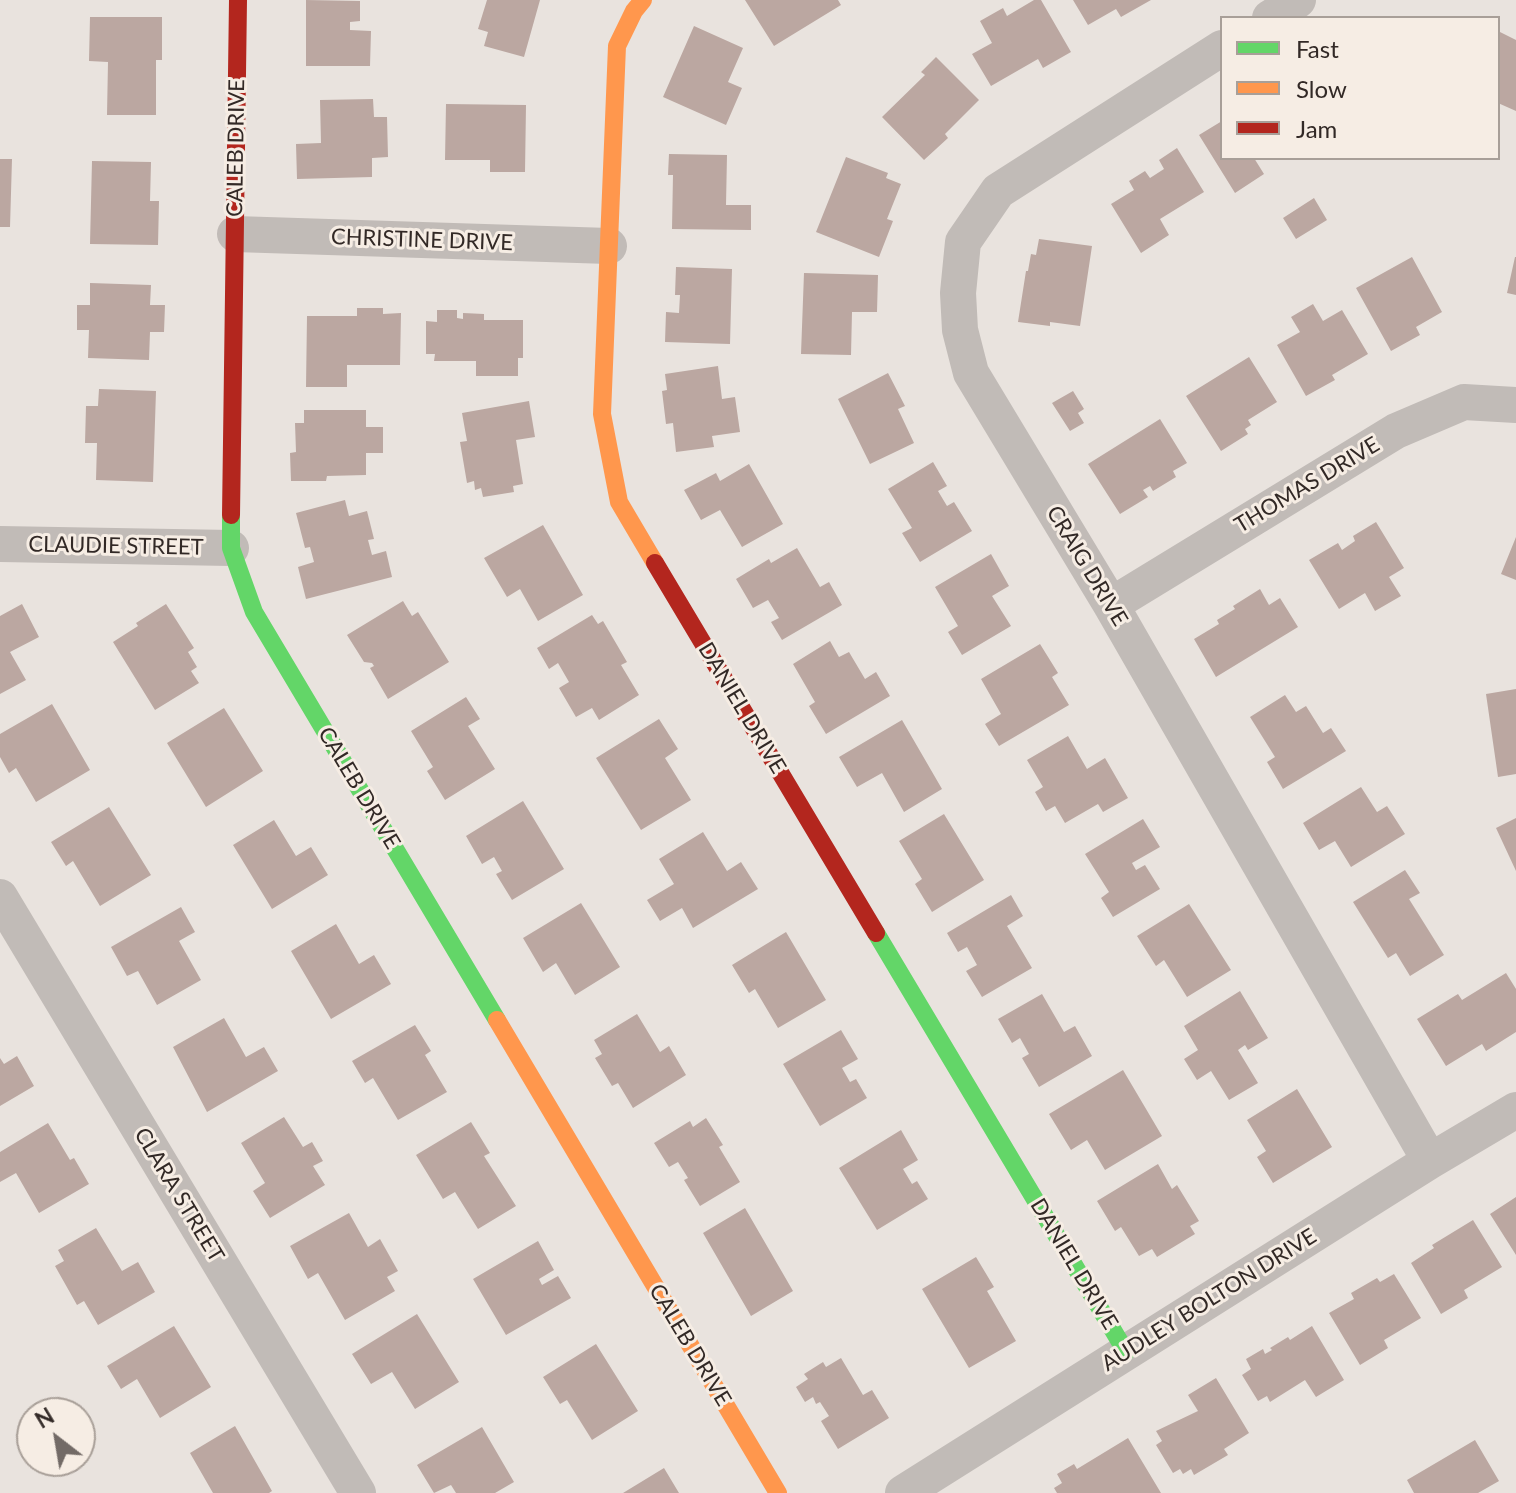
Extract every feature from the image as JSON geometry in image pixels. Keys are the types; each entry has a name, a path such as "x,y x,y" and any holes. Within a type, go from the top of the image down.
{"street":[{"name":"CALEB DRIVE","path":"238,0 231,548 254,612 778,1493"},
{"name":"DANIEL DRIVE","path":"643,0 634,11 617,46 602,414 619,502 1126,1352"},
{"path":"1273,16 1298,0"},
{"name":"CRAIG DRIVE","path":"1220,49 998,191 963,242 959,318 971,373 1111,605 1430,1161"},
{"name":"CHRISTINE DRIVE","path":"235,234 609,246"},
{"name":"THOMAS DRIVE","path":"1111,605 1396,431 1464,402 1516,405"},
{"name":"CLAUDIE STREET","path":"0,544 231,548"},
{"name":"CLARA STREET","path":"0,897 358,1493"},
{"name":"AUDLEY BOLTON DRIVE","path":"903,1493 1516,1110"}],"building":[{"path":"306,0 360,1 360,21 350,22 350,30 371,31 370,66 306,66"},
{"path":"487,0 540,0 524,57 484,46 488,32 478,29"},
{"path":"745,0 838,0 841,5 774,46"},
{"path":"1034,0 1041,0 1071,52 1043,68 1038,59 991,86 972,54 992,43 980,21 1003,8 1007,16"},
{"path":"1073,0 1151,0 1121,17 1116,9 1088,25"},
{"path":"90,17 162,17 162,60 156,60 156,115 107,115 108,62 89,61"},
{"path":"694,26 743,48 728,82 742,88 726,125 663,97"},
{"path":"1500,32 1516,40 1516,111 1500,104"},
{"path":"936,57 979,100 945,134 948,138 924,160 882,117 925,75 921,72"},
{"path":"373,99 374,117 387,117 388,157 372,158 372,177 297,179 296,144 321,143 320,100"},
{"path":"446,104 526,105 525,172 490,172 490,160 445,160"},
{"path":"1220,122 1220,160 1255,160 1264,174 1235,193 1199,135"},
{"path":"1177,148 1204,192 1160,219 1169,235 1141,253 1111,204 1134,190 1129,181 1145,171 1150,178 1164,169 1159,160"},
{"path":"669,154 727,155 726,205 751,205 751,230 672,229 673,175 668,175"},
{"path":"846,157 888,173 886,178 901,184 887,219 893,221 879,257 816,232"},
{"path":"0,159 12,159 10,227 0,227"},
{"path":"92,161 151,162 150,201 159,201 158,245 90,244"},
{"path":"1314,198 1327,220 1296,239 1283,218"},
{"path":"1039,239 1092,246 1080,326 1018,322 1026,271 1031,254 1036,255"},
{"path":"1412,257 1442,312 1416,327 1420,335 1391,351 1356,288"},
{"path":"1516,257 1516,295 1507,293"},
{"path":"676,267 732,269 730,344 665,342 666,312 679,313 680,295 675,295"},
{"path":"804,273 878,275 877,312 852,312 851,355 801,354"},
{"path":"90,283 151,285 150,305 165,305 164,332 150,332 149,360 88,358 89,330 77,330 77,305 90,305"},
{"path":"1313,304 1323,321 1342,310 1368,354 1332,375 1335,380 1306,396 1277,345 1300,332 1291,317"},
{"path":"357,308 383,308 383,314 401,313 400,365 347,365 347,387 306,387 307,316 357,316"},
{"path":"437,310 457,310 457,318 463,319 463,313 484,314 484,320 523,320 523,358 518,358 518,376 476,376 476,361 434,361 435,354 426,354 426,321 437,322"},
{"path":"1249,357 1277,402 1248,420 1251,425 1245,429 1248,434 1221,451 1186,396"},
{"path":"718,366 722,399 735,397 740,432 712,436 714,447 676,452 673,423 666,424 662,391 667,390 665,374"},
{"path":"888,373 905,406 898,409 914,443 870,464 838,399"},
{"path":"99,389 156,391 153,482 96,480 97,443 85,443 86,406 98,406"},
{"path":"1073,391 1084,409 1078,413 1084,423 1070,431 1052,403"},
{"path":"529,401 535,437 516,440 523,484 513,486 514,492 483,497 481,488 475,490 474,481 467,483 460,442 467,441 462,413"},
{"path":"304,410 366,410 366,427 383,427 383,453 366,453 366,475 327,476 326,481 291,481 290,453 296,452 295,423 304,423"},
{"path":"1160,419 1187,463 1173,471 1176,477 1153,491 1150,486 1143,490 1148,497 1120,514 1088,464"},
{"path":"933,462 947,486 938,491 947,506 954,502 972,531 920,562 902,533 912,528 888,489"},
{"path":"749,464 783,524 742,547 720,510 701,520 684,490 716,473 720,481"},
{"path":"345,500 349,516 367,511 374,539 368,540 372,555 386,551 392,577 306,599 298,567 314,562 310,547 305,548 296,513"},
{"path":"1376,522 1404,568 1389,577 1401,596 1375,611 1365,593 1339,609 1309,560 1338,543 1342,550 1355,541 1353,536"},
{"path":"543,525 583,595 538,621 520,589 507,597 484,558"},
{"path":"1516,537 1516,580 1501,574"},
{"path":"797,548 820,587 829,582 842,605 782,640 771,622 779,618 768,600 753,608 736,579 769,559 771,563"},
{"path":"991,554 1009,586 992,596 1011,626 962,655 948,632 958,626 935,587"},
{"path":"1260,589 1269,605 1280,598 1298,627 1216,677 1194,639 1219,624 1217,620 1235,609 1233,606"},
{"path":"403,601 412,616 418,612 449,662 388,699 370,668 374,666 364,662 347,635"},
{"path":"22,604 39,637 10,652 26,680 0,694 0,616"},
{"path":"166,604 194,648 188,652 197,667 191,671 199,683 155,710 113,642"},
{"path":"592,615 598,624 603,621 627,662 621,665 639,695 599,720 592,708 576,717 559,688 569,682 558,663 549,669 537,648"},
{"path":"830,641 839,657 849,652 865,679 876,672 890,696 826,734 809,706 815,702 793,664"},
{"path":"1040,644 1058,673 1052,677 1069,705 999,746 985,724 1001,714 981,679"},
{"path":"1516,689 1516,774 1498,777 1486,694"},
{"path":"1285,695 1296,712 1306,706 1323,733 1331,728 1346,751 1283,789 1267,762 1275,757 1250,717"},
{"path":"466,697 480,719 468,726 495,769 445,800 427,771 433,767 411,731"},
{"path":"52,704 90,770 36,802 16,768 9,773 0,757 0,734"},
{"path":"224,708 263,771 206,807 167,743"},
{"path":"659,719 678,749 665,758 691,800 641,830 596,758"},
{"path":"902,720 942,789 904,812 882,773 857,787 839,757"},
{"path":"1068,736 1087,769 1105,758 1128,798 1103,812 1098,804 1065,823 1055,806 1046,811 1035,792 1043,787 1027,760"},
{"path":"1361,787 1377,812 1387,806 1405,834 1351,867 1335,841 1319,850 1303,823"},
{"path":"523,801 564,869 512,900 496,874 502,871 494,857 482,864 466,836"},
{"path":"109,807 151,875 100,906 73,861 66,866 51,842"},
{"path":"944,814 984,880 932,912 915,884 922,879 899,841"},
{"path":"1516,818 1516,871 1496,828"},
{"path":"1143,819 1160,847 1132,863 1136,870 1145,865 1160,889 1113,917 1101,898 1109,892 1085,854"},
{"path":"274,820 296,856 311,847 328,875 272,909 233,845"},
{"path":"703,832 727,871 741,862 758,889 693,928 682,908 660,921 647,900 674,884 659,859"},
{"path":"1405,870 1420,893 1409,899 1444,955 1410,976 1396,953 1388,958 1353,902"},
{"path":"1011,895 1023,916 1007,926 1032,968 982,997 966,971 977,965 967,947 958,952 947,933"},
{"path":"581,903 620,967 575,995 556,963 543,972 523,938"},
{"path":"1189,904 1231,970 1187,997 1164,960 1156,966 1137,936"},
{"path":"181,907 195,932 179,941 201,980 157,1005 138,971 127,976 111,947"},
{"path":"336,924 359,964 374,955 391,984 331,1019 291,951"},
{"path":"786,932 826,1000 778,1028 755,989 749,993 732,965"},
{"path":"1506,973 1516,989 1516,1032 1486,1051 1482,1044 1446,1066 1417,1019 1458,994 1462,1000"},
{"path":"1240,991 1268,1038 1248,1050 1245,1045 1238,1050 1258,1083 1229,1100 1211,1071 1197,1080 1184,1059 1198,1050 1184,1026"},
{"path":"1042,994 1064,1032 1075,1026 1092,1056 1039,1087 1022,1058 1029,1054 1020,1038 1012,1043 998,1019"},
{"path":"637,1014 660,1052 669,1046 686,1075 633,1108 618,1083 612,1086 595,1058 602,1054 594,1040"},
{"path":"224,1018 246,1057 264,1047 278,1071 207,1112 173,1047"},
{"path":"415,1025 431,1051 425,1055 447,1092 398,1120 373,1078 365,1083 352,1061"},
{"path":"841,1030 858,1059 842,1068 850,1082 856,1079 867,1098 820,1126 783,1064"},
{"path":"17,1056 34,1086 0,1106 0,1058 4,1064"},
{"path":"1123,1070 1162,1136 1105,1170 1087,1140 1071,1150 1049,1114"},
{"path":"1297,1089 1332,1147 1273,1183 1257,1157 1266,1151 1247,1120"},
{"path":"284,1117 303,1147 312,1142 323,1161 313,1166 325,1185 270,1218 253,1191 265,1183 241,1143"},
{"path":"706,1118 740,1182 700,1206 684,1180 688,1178 678,1162 669,1167 654,1143 690,1121 693,1127"},
{"path":"471,1122 490,1153 484,1156 516,1206 478,1229 455,1192 443,1199 416,1155"},
{"path":"48,1123 89,1184 39,1213 16,1173 0,1182 0,1152"},
{"path":"901,1130 918,1160 903,1169 912,1184 917,1181 928,1199 877,1230 839,1168"},
{"path":"1158,1164 1172,1189 1177,1185 1199,1221 1190,1226 1195,1234 1157,1257 1152,1249 1139,1256 1121,1227 1115,1231 1097,1201"},
{"path":"1516,1197 1516,1255 1490,1214"},
{"path":"745,1208 793,1291 751,1316 703,1233"},
{"path":"349,1213 368,1247 380,1239 398,1271 387,1277 395,1291 345,1320 318,1273 308,1279 290,1246"},
{"path":"1473,1220 1502,1267 1464,1290 1468,1298 1441,1314 1411,1263 1434,1248 1432,1245"},
{"path":"96,1228 122,1271 138,1262 155,1292 98,1325 84,1301 77,1305 55,1266 64,1261 58,1250"},
{"path":"538,1241 554,1270 539,1279 542,1285 558,1276 571,1298 506,1335 473,1279"},
{"path":"976,1257 994,1287 987,1291 1016,1341 969,1368 922,1289"},
{"path":"1394,1274 1421,1318 1384,1340 1388,1348 1360,1365 1329,1313 1354,1299 1351,1293 1377,1278 1380,1282"},
{"path":"417,1314 459,1382 415,1409 392,1372 371,1384 352,1354"},
{"path":"174,1326 211,1387 160,1418 137,1379 121,1389 107,1366"},
{"path":"1312,1326 1344,1380 1316,1397 1305,1380 1270,1402 1267,1396 1258,1401 1242,1375 1251,1369 1246,1359 1263,1349 1265,1354 1288,1337 1290,1340"},
{"path":"596,1344 638,1411 592,1440 567,1400 560,1404 543,1377"},
{"path":"841,1358 863,1395 872,1390 889,1418 838,1449 821,1421 829,1416 820,1402 816,1404 813,1397 805,1402 796,1387 808,1379 804,1374 823,1362 826,1367"},
{"path":"1216,1378 1249,1433 1224,1449 1228,1455 1194,1475 1191,1469 1183,1474 1180,1469 1173,1473 1156,1445 1162,1441 1156,1431 1198,1411 1188,1395"},
{"path":"235,1426 272,1491 269,1493 213,1493 190,1453"},
{"path":"482,1427 514,1482 495,1493 456,1493 451,1485 434,1493 417,1465"},
{"path":"1128,1438 1161,1493 1057,1493 1054,1488 1062,1483 1057,1474 1074,1464 1077,1469"},
{"path":"1475,1440 1499,1481 1478,1493 1414,1493 1407,1480"},
{"path":"664,1468 679,1493 623,1493"}],"traffic: fast":[{"path":"231,515 231,548 254,612 497,1020"},
{"path":"876,933 1126,1352"}],"traffic: slow":[{"path":"643,0 634,11 617,46 602,414 619,502 655,563"},
{"path":"497,1020 778,1493"}],"traffic: jam":[{"path":"231,515 238,0"},
{"path":"655,563 876,933"}]}
